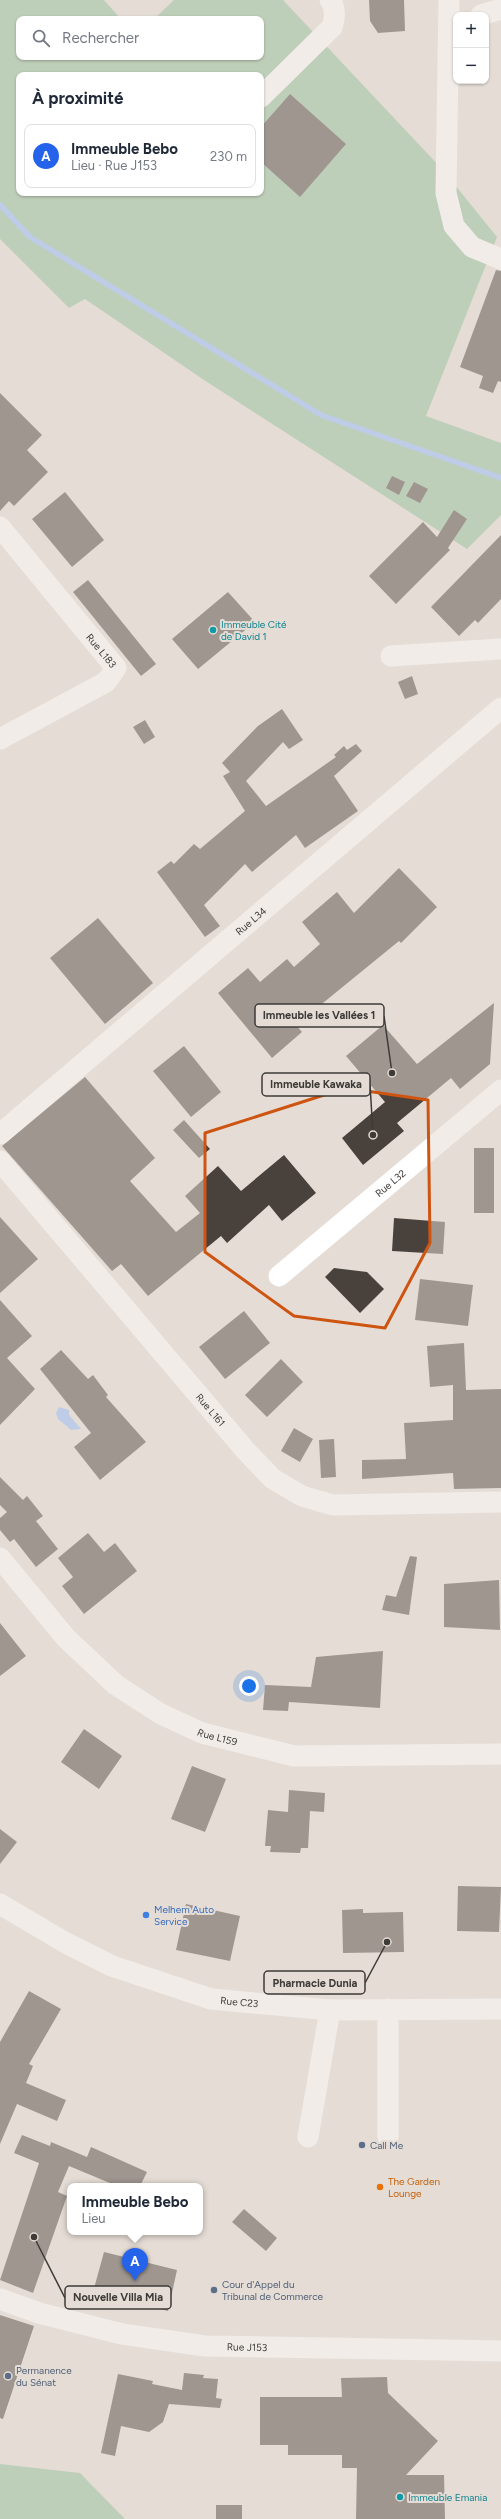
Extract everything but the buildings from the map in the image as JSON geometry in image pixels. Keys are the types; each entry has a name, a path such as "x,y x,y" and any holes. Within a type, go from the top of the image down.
{"street":[{"path":"264,94 332,27 335,19 333,3 330,0"},
{"path":"489,13 501,10"},
{"path":"452,11 446,193 454,226 472,247 501,259"},
{"name":"Rue L183","path":"0,527 116,668 106,682 0,740"},
{"path":"391,656 501,649"},
{"name":"Rue L34","path":"0,1134 501,708"},
{"name":"Rue L32","path":"279,1276 501,1090"},
{"name":"Rue L161","path":"0,1161 241,1445 274,1479 302,1496 333,1505 501,1502"},
{"name":"Rue L159","path":"0,1558 66,1638 116,1685 161,1714 202,1733 294,1756 501,1754"},
{"name":"Rue C23","path":"0,1904 66,1943 112,1966 162,1984 211,1999 330,2010 501,2009"},
{"path":"388,2009 388,2137"},
{"path":"308,2137 330,2010"},
{"name":"Rue J153","path":"0,2299 39,2313 122,2334 205,2346 501,2351"}],"highlighted area":[{"path":"346,1088 428,1100 430,1243 385,1328 294,1316 205,1252 205,1133"}],"green space":[{"path":"0,0 104,0 118,16 16,16 16,60 264,60 264,16 157,16 174,0 283,0 443,170 497,237 426,416 501,443 501,515 467,549 204,380 85,299 69,308 0,239"},
{"path":"0,2464 80,2473 125,2519 0,2519"}],"water":[{"path":"59,1407 69,1410 69,1415 81,1429 71,1430 58,1419 56,1413"}],"waterway":[{"path":"0,205 30,237 321,415 501,478"}],"place":[{"name":"Immeuble Cité de David 1","path":"213,630"},
{"name":"Immeuble les Vallées 1","path":"392,1073"},
{"name":"Immeuble Kawaka","path":"373,1135"},
{"name":"Melhem Auto Service","path":"146,1915"},
{"name":"Pharmacie Dunia","path":"387,1942"},
{"name":"Call Me","path":"362,2145"},
{"name":"The Garden Lounge","path":"380,2187"},
{"name":"Nouvelle Villa Mia","path":"34,2237"},
{"name":"Immeuble Bebo","path":"135,2281"},
{"name":"Cour d'Appel du Tribunal de Commerce","path":"214,2290"},
{"name":"Permanence du Sénat","path":"8,2376"},
{"name":"Immeuble Emania","path":"400,2497"}]}
